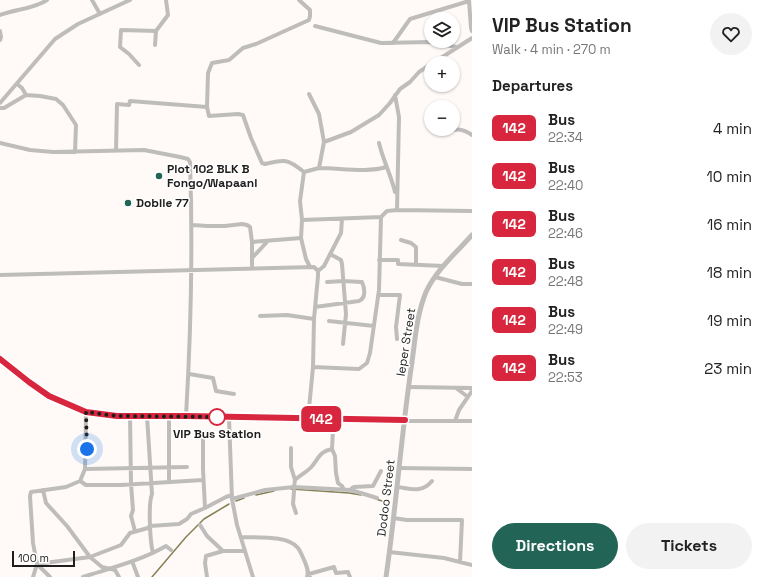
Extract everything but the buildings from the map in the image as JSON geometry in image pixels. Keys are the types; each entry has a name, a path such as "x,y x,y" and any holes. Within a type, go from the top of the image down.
{"street":[{"path":"0,15 42,3 47,0"},
{"path":"92,0 100,14"},
{"path":"0,103 55,39 78,24 130,0"},
{"path":"155,45 156,31 168,15 166,0"},
{"path":"299,0 310,10 309,20 256,44 243,48 229,60 212,63 208,72 207,107 209,116 243,115 251,138 264,164 285,160 304,172"},
{"path":"393,43 410,19 469,0 472,31"},
{"path":"315,26 381,43 424,42"},
{"path":"139,66 129,54 120,47 120,30 156,31"},
{"path":"0,31 0,40"},
{"path":"460,45 472,38"},
{"path":"443,56 455,48"},
{"path":"324,142 351,132 379,115 395,95 424,69"},
{"path":"17,84 22,88 26,95"},
{"path":"309,94 319,114 324,142 319,168"},
{"path":"0,108 4,108 26,95 56,99 63,105 76,125 76,152"},
{"path":"395,95 399,117 399,160 396,196 397,210"},
{"path":"116,151 117,104 129,105 130,101 207,107"},
{"path":"460,130 472,134"},
{"path":"0,143 30,150 53,152 144,150 188,159 190,162 193,224 189,374 186,416"},
{"path":"379,143 396,196"},
{"path":"304,172 319,168 375,171 386,167"},
{"path":"304,172 300,201 302,220 301,238 306,259 310,267"},
{"path":"302,220 381,217 387,211 397,210 472,211"},
{"path":"313,367 359,369 367,363 370,353 378,295 381,217"},
{"path":"308,419 313,367 314,319 318,271 324,266 341,233 342,219"},
{"path":"193,224 207,226 242,224 250,227 253,257 252,268"},
{"name":"Ieper Street","path":"405,420 420,308 427,290 435,277 472,235"},
{"path":"252,242 301,238"},
{"path":"401,240 416,247 416,264"},
{"path":"253,257 267,241"},
{"path":"330,254 341,260 345,303 343,344"},
{"path":"379,260 398,260 398,264 444,266"},
{"path":"0,275 310,267 314,267 318,271"},
{"path":"435,277 462,284 472,284"},
{"path":"315,307 361,300 364,296 362,282 327,282"},
{"path":"378,295 400,295 396,327 397,339"},
{"path":"260,316 287,315 314,319"},
{"path":"330,321 374,326"},
{"path":"0,359 49,396 86,412 117,416 472,421"},
{"path":"189,374 210,377 214,381 216,390 234,394"},
{"path":"409,387 472,388"},
{"path":"456,388 468,397"},
{"path":"455,421 459,410 472,391"},
{"path":"33,577 37,564 33,543 30,492 66,487 80,480 85,469 86,412"},
{"path":"130,416 132,516 135,531"},
{"path":"147,416 152,494 150,498 149,532 151,546 154,553"},
{"path":"169,416 169,481"},
{"path":"229,418 232,497 237,525 242,537 253,577"},
{"path":"331,419 333,430 332,449 335,456 338,483 344,490"},
{"name":"Dodoo Street","path":"386,577 405,420"},
{"path":"203,438 205,508"},
{"path":"291,448 291,467 295,480 294,504 296,513"},
{"path":"295,480 312,466 321,454 332,449"},
{"path":"85,469 187,467"},
{"path":"400,468 472,469"},
{"path":"351,491 354,487 373,486 381,471"},
{"path":"80,480 86,485 203,480"},
{"path":"398,487 423,489 432,481"},
{"path":"37,564 90,557 121,545 130,533 135,531 148,528 150,526 179,524 192,514 226,496 232,497 265,490 294,489 344,490 377,498"},
{"path":"43,490 46,503 67,526 90,557 102,567 115,570 119,577"},
{"path":"393,518 407,520 462,520 460,562"},
{"path":"200,525 207,536 223,551"},
{"path":"242,537 276,539 291,542 298,548 309,576 334,567 336,573 348,572 350,577"},
{"path":"83,577 112,569 154,553 166,546 171,550"},
{"path":"207,577 204,563 206,556 223,551 245,551"},
{"path":"389,552 444,558 472,565"},
{"path":"132,561 138,577"},
{"path":"37,564 50,577"}],"waterway":[{"path":"291,489 361,495"},
{"path":"256,495 274,491"},
{"path":"236,501 244,498"},
{"path":"376,499 382,501"},
{"path":"152,577 186,537 204,519 229,504"}],"bus line":[{"name":"142","path":"0,359 49,396 86,412 117,416 405,420"}],"place":[{"name":"Plot 102 BLK B Fongo/Wapaani","path":"159,176"},
{"name":"Dobile 77","path":"128,203"},
{"name":"VIP Bus Station","path":"217,417"}],"route":[{"path":"87,449 86,412 117,416 217,417"}]}
